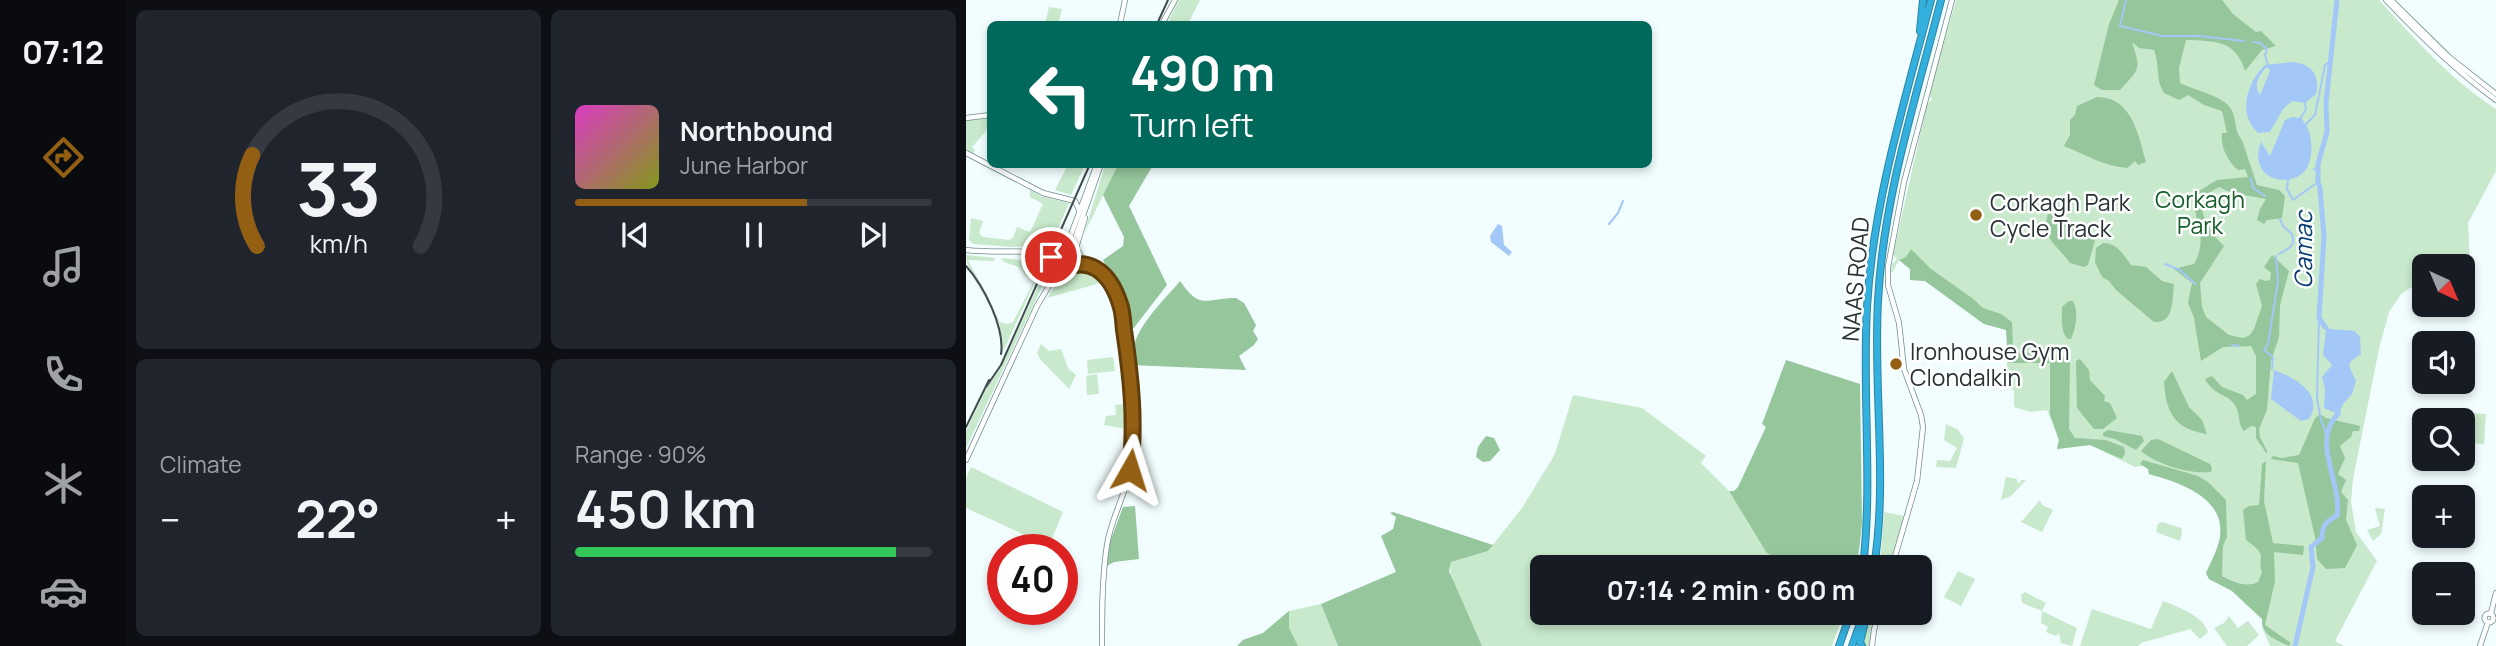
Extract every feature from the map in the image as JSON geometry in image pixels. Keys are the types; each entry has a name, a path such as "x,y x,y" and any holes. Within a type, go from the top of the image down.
{"highway":[{"path":"1916,57 1923,0"},
{"name":"NAAS ROAD","path":"1864,555 1867,525 1866,344 1869,277 1877,217 1931,0"},
{"name":"NAAS ROAD","path":"1876,555 1879,527 1876,345 1880,279 1891,200 1942,0"},
{"path":"1838,646 1847,625"},
{"path":"1852,646 1860,625"},
{"path":"1862,646 1860,642 1863,625"}],"street":[{"path":"1122,21 1125,0"},
{"path":"1164,21 1174,0"},
{"path":"1896,555 1919,475 1922,420 1904,369 1899,323 1891,296 1888,267 1899,205 1952,0"},
{"path":"2386,0 2423,39 2472,83 2496,100"},
{"path":"2392,0 2433,42 2496,94"},
{"path":"966,118 987,115"},
{"path":"966,153 987,164"},
{"path":"995,168 1043,193 1075,201 1086,195"},
{"path":"1066,256 1065,251 1097,168"},
{"path":"966,460 1037,306 1072,247 1098,168"},
{"path":"1075,201 1085,223 1076,248 1085,263"},
{"path":"1023,252 1057,247 1070,241"},
{"path":"966,250 1051,252 1066,256 1095,268 1110,283 1120,303 1134,440 1128,478 1107,543 1101,646"},
{"path":"1041,252 1053,260 1057,273"},
{"path":"1057,273 1070,265 1085,263"},
{"path":"2480,646 2492,621 2485,616 2491,613 2496,593"},
{"path":"1872,646 1875,625"}],"green space":[{"path":"1179,0 1200,0 1190,21 1168,21"},
{"name":"Corkagh Park","path":"1956,0 2379,0 2449,72 2496,109 2496,171 2468,223 2470,254 2412,254 2412,288 2401,294 2389,312 2353,479 2351,502 2356,532 2377,561 2335,641 2344,646 2270,646 2262,627 2262,619 2232,591 2209,579 2206,573 2220,537 2220,523 2216,511 2208,502 2186,487 2149,474 2148,469 2143,466 2135,467 2090,445 2057,449 2059,440 2047,410 2030,412 2014,407 2014,391 2007,386 2007,330 1984,324 1925,281 1910,280 1910,269 1899,260 1891,272 1892,264 1897,259 1893,255 1927,104 1932,99 1929,95"},
{"path":"2119,0 2222,0 2233,14 2256,32 2261,31 2276,46 2262,50 2245,71 2236,53 2223,44 2186,40 2179,68 2180,83 2222,100 2231,109 2257,185 2279,190 2285,196 2282,218 2267,220 2264,224 2257,220 2266,199 2236,194 2219,187 2202,197 2201,203 2207,224 2224,246 2200,283 2202,307 2206,317 2229,335 2243,338 2250,335 2254,329 2262,306 2256,284 2260,279 2270,280 2271,273 2264,267 2272,255 2289,271 2280,305 2279,337 2271,361 2267,410 2259,429 2267,454 2256,438 2256,427 2251,426 2244,431 2235,405 2212,389 2205,379 2212,376 2222,387 2243,395 2247,400 2256,394 2256,356 2251,346 2223,347 2201,361 2194,318 2188,303 2192,283 2174,269 2194,264 2199,253 2201,243 2195,210 2199,191 2217,180 2248,177 2245,169 2238,170 2234,166 2224,148 2222,133 2227,133 2222,111 2204,105 2188,95 2179,100 2164,93 2159,82 2154,50 2139,48 2132,42 2137,68 2127,83 2120,90 2102,90 2094,85 2109,24"},
{"path":"1049,7 1062,9 1059,21 1046,21"},
{"path":"2097,97 2118,103 2126,110 2136,129 2146,162 2138,165 2135,161 2127,168 2118,167 2064,146 2070,135 2070,120 2075,115 2077,106"},
{"path":"987,116 986,131 972,147 975,150 973,154 966,150 966,120"},
{"path":"1066,168 1084,168 1071,195 1055,190"},
{"path":"1104,168 1117,168 1084,234"},
{"path":"1116,168 1151,168 1129,206 1167,285 1133,329 1124,302 1103,260 1123,246 1124,237 1103,195"},
{"path":"1030,190 1040,196 1069,203 1051,245 1013,247 973,244 969,240 971,218 983,221 979,233 983,237 1009,240 1013,238 1017,227 1030,232 1043,204 1030,197"},
{"path":"2048,214 2055,214 2069,225 2083,226 2093,234 2095,240 2088,265 2084,267 2070,263 2052,242 2047,230"},
{"path":"2103,243 2116,247 2131,265 2146,267 2162,281 2174,284 2171,309 2166,319 2154,322 2102,277 2095,262 2096,248"},
{"path":"1911,249 1931,269 1983,308 2001,314 2012,322 2015,352 2059,355 2070,359 2069,429 2075,438 2106,440 2124,447 2122,459 2090,445 2057,449 2059,440 2050,414 2050,363 2008,363 2006,330 1984,324 1925,281 1910,280 1910,269 1899,260 1906,257"},
{"path":"966,255 995,258 994,261 968,260 1000,322 1007,324 1013,322 1036,277 1026,276 1018,267 1004,262 1001,258 1038,262 1046,258 1002,354 998,321 974,278"},
{"path":"1049,262 1051,268 966,448 966,431 988,385 1000,369"},
{"path":"1074,267 1094,274 1104,282 1047,298 1064,272"},
{"path":"1180,281 1199,300 1236,298 1244,303 1256,325 1253,331 1258,339 1239,356 1246,370 1132,365 1132,353 1140,330"},
{"path":"2073,301 2076,316 2071,339 2065,336 2062,324 2062,307"},
{"path":"1041,344 1049,351 1061,349 1068,368 1076,375 1069,389 1040,359 1037,353"},
{"path":"1113,357 1115,371 1088,374 1087,360"},
{"path":"2080,359 2089,370 2090,380 2105,396 2104,401 2110,403 2117,418 2103,429 2094,429 2077,408 2076,361"},
{"path":"1786,360 1860,384 1862,524 1858,555 1770,555 1766,552 1729,491 1738,487 1766,427 1762,424"},
{"path":"2172,371 2189,407 2202,420 2207,434 2196,432 2179,423 2170,410 2164,382"},
{"path":"1097,374 1099,394 1087,395 1086,376"},
{"path":"1573,395 1642,408 1706,456 1701,463 1729,491 1770,555 1530,555 1530,625 1839,625 1832,646 1482,646 1456,591 1450,570 1451,562 1488,551 1522,508 1555,454"},
{"path":"1126,404 1125,429 1104,425 1106,416 1116,415 1115,405"},
{"path":"2475,413 2486,414 2484,444 2475,443"},
{"path":"2320,414 2326,418 2360,426 2359,431 2353,431 2351,437 2340,446 2345,458 2338,474 2346,480 2341,492 2348,500 2346,520 2357,545 2345,568 2326,569 2317,559 2315,537 2298,463 2271,459 2273,456 2282,458 2299,455 2315,418"},
{"path":"1946,424 1957,429 1964,438 1956,468 1936,467 1937,460 1950,461 1957,448 1944,440"},
{"path":"2108,430 2142,436 2144,441 2136,450 2103,436"},
{"path":"1486,436 1494,438 1500,450 1490,461 1483,462 1476,457 1478,447"},
{"path":"2158,439 2210,464 2211,472 2193,472 2174,467 2141,451 2151,440"},
{"path":"2143,460 2198,476 2226,500 2227,537 2223,546 2222,576 2244,584 2258,582 2262,572 2260,553 2246,540 2243,510 2259,505 2262,464 2266,461 2264,501 2273,543 2304,546 2303,555 2274,552 2275,581 2265,625 2291,643 2289,646 2267,633 2262,619 2232,591 2209,579 2206,573 2220,537 2220,523 2216,511 2186,487 2149,474 2148,469 2140,464"},
{"path":"971,467 1063,512 1054,534 1023,534 966,508 966,478"},
{"path":"2006,477 2017,479 2020,483 2021,480 2026,480 2011,496 2001,500"},
{"path":"2040,500 2042,505 2053,510 2042,532 2021,522"},
{"path":"1135,506 1139,559 1114,562 1107,566 1110,542 1123,507"},
{"path":"2375,508 2385,509 2381,534 2373,541 2367,530 2380,526"},
{"path":"1884,512 1904,516 1893,555 1881,555"},
{"path":"1390,513 1493,545 1488,551 1451,562 1449,571 1482,646 1338,646 1321,604 1396,572 1381,536 1393,529 1396,517"},
{"path":"2162,522 2181,528 2180,541 2156,532 2158,524"},
{"path":"1958,571 1975,579 1961,606 1944,597"},
{"path":"2025,592 2046,603 2042,611 2022,603 2021,595"},
{"path":"2163,601 2195,616 2208,632 2200,639 2190,629 2138,646 2080,646 2092,609 2151,629"},
{"path":"1321,604 1338,646 1237,646 1243,640 1263,633 1289,611"},
{"path":"1289,611 1289,628 1298,646 1237,646 1243,640 1263,633"},
{"path":"2042,611 2077,628 2072,646 2061,643 2059,633 2056,636 2046,632 2048,627 2041,623"},
{"path":"2229,616 2238,628 2248,621 2259,635 2247,646 2227,646 2214,628 2224,623"},
{"path":"1866,625 1875,625 1872,646 1866,646 1862,639"}],"water":[{"path":"2294,62 2306,66 2314,72 2317,88 2316,94 2305,103 2292,101 2283,109 2270,132 2258,133 2248,117 2247,98 2253,80 2265,65","holes":["2267,67 2270,71 2260,95 2258,80"]},
{"path":"2302,116 2310,133 2309,163 2304,172 2296,177 2276,179 2261,167 2258,156 2261,142 2270,156 2285,120"},
{"path":"1498,224 1502,226 1504,245 1512,252 1509,256 1491,242 1490,236"},
{"path":"2323,322 2330,329 2355,331 2360,337 2361,354 2351,361 2349,366 2356,381 2352,394 2338,414 2324,408 2325,389 2322,377 2332,365 2323,355 2326,330"},
{"path":"2274,370 2298,382 2310,394 2313,410 2309,419 2301,421 2271,399"}],"waterway":[{"name":"Camac","path":"2126,0 2120,26 2163,36 2199,36 2244,41"},
{"name":"Camac","path":"2325,327 2319,318 2324,236 2318,164 2327,132 2326,102 2337,0"},
{"name":"Camac","path":"2253,42 2260,43 2267,49 2265,55 2268,65"},
{"name":"Camac","path":"2304,126 2315,115 2325,65 2332,60"},
{"name":"Camac","path":"2301,117 2306,109 2305,103"},
{"name":"Camac","path":"2314,169 2318,172"},
{"path":"2251,178 2253,188 2265,196"},
{"name":"Camac","path":"2288,180 2287,189 2293,200 2318,182"},
{"path":"1609,224 1623,201"},
{"path":"2279,254 2290,247 2293,241 2292,234 2280,219"},
{"path":"2272,369 2273,357 2264,350 2268,344 2278,281 2276,256"},
{"path":"2165,264 2180,270 2195,284"},
{"name":"Camac","path":"2319,318 2317,399 2327,435"},
{"path":"2232,345 2239,346"},
{"name":"Camac","path":"2295,646 2313,567 2311,547 2322,538 2325,524 2337,516 2338,504 2329,463 2327,437 2338,410"}],"tram line":[{"path":"1158,21 1168,0"},
{"path":"986,387 1001,365 1088,168"},
{"path":"966,266 992,308 1000,332 1001,354"},
{"path":"966,427 989,380"}],"place":[{"name":"Corkagh Park Cycle Track","path":"1976,215"},
{"name":"Ironhouse Gym Clondalkin","path":"1896,364"}],"route":[{"path":"1051,257 1057,273 1080,262 1095,268 1110,283 1120,303 1134,440 1130,470"}]}
